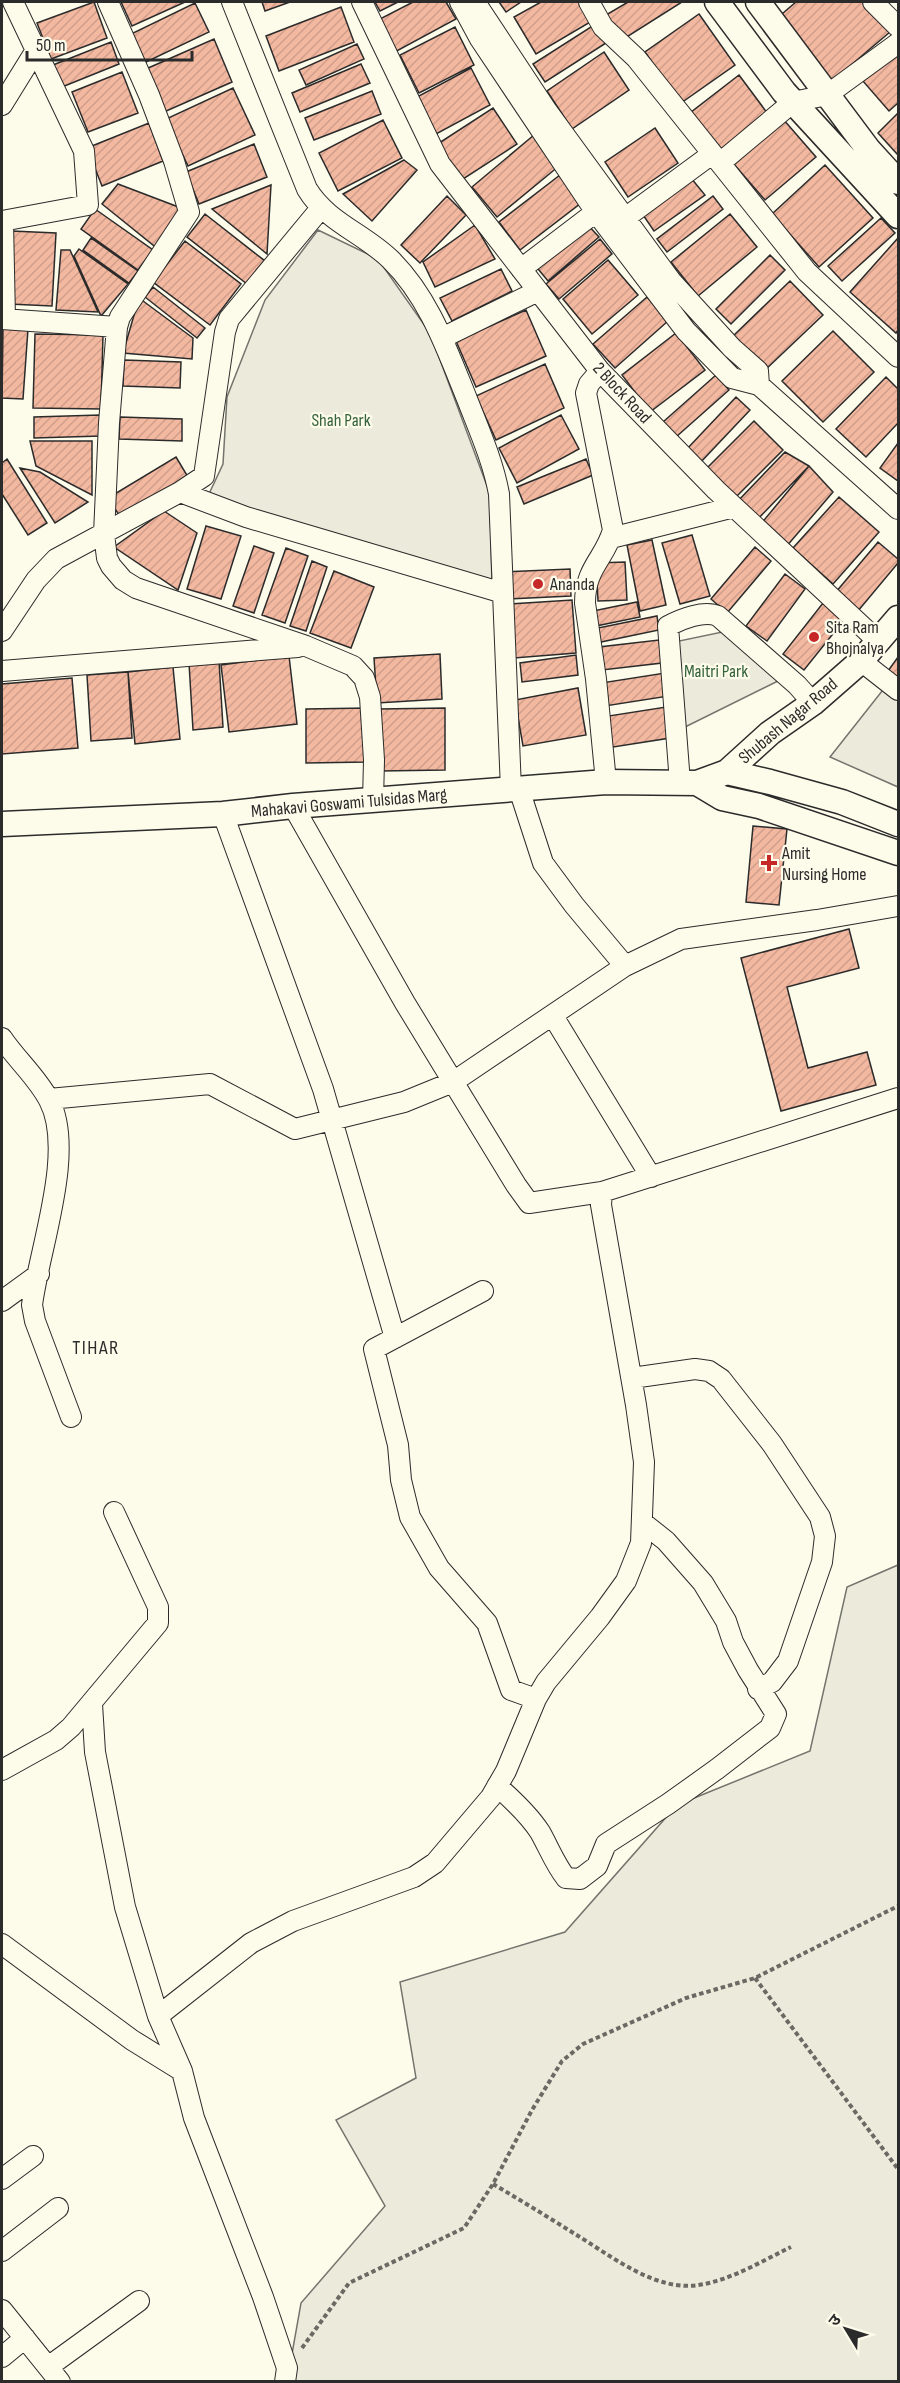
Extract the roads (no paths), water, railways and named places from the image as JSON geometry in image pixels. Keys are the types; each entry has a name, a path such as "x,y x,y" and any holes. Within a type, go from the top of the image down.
{"street":[{"path":"14,2 84,151 88,205 2,221 3,319 117,327"},
{"path":"108,2 149,95 189,208 188,215 120,317 117,327 109,423 104,534 107,558 123,579 136,588 306,646 353,666 364,678 370,697 374,760 373,801"},
{"path":"232,2 307,189 321,208 388,257 402,271 415,288 442,338 496,475 499,494 515,790 543,863 574,905 625,966"},
{"name":"2 Block Road","path":"362,2 440,164 600,371 734,507 879,642"},
{"path":"460,2 480,39 603,206 686,331 732,378 759,385 898,512"},
{"path":"474,2 547,111 603,206 625,218 671,280 732,348 758,371 759,385"},
{"path":"589,2 603,27 636,58 807,272 898,357"},
{"path":"717,2 793,102 898,216"},
{"path":"758,2 868,149 898,182"},
{"path":"873,2 898,27"},
{"path":"625,218 716,159 793,102 827,95 898,43"},
{"path":"2,105 36,50"},
{"path":"521,269 603,206"},
{"path":"2,631 10,601 56,559 194,484 205,473 225,332 229,319 321,208"},
{"path":"442,338 538,291"},
{"path":"600,371 589,384 586,393 612,521 611,538 591,570 585,591 606,782"},
{"path":"180,492 246,517 503,592"},
{"path":"611,538 734,507"},
{"path":"689,783 668,626 704,614 711,613 718,616 797,685 813,703"},
{"name":"Shubash Nagar Road","path":"727,772 770,733 813,703 861,661 898,618"},
{"path":"2,671 306,646"},
{"path":"861,661 898,690"},
{"path":"727,772 842,802 898,825"},
{"name":"Mahakavi Goswami Tulsidas Marg","path":"2,824 223,814 293,806 606,782 689,783 727,772"},
{"name":"Mahakavi Goswami Tulsidas Marg","path":"689,783 722,798 759,806 898,853"},
{"path":"293,806 405,1003 529,1203 602,1192 898,1098"},
{"path":"223,814 316,1068 395,1338"},
{"path":"49,1099 210,1084 295,1129 404,1102 453,1082 625,966 681,939 818,920 898,906"},
{"path":"552,1016 651,1177"},
{"path":"2,1038 16,1058 39,1083 49,1099 57,1124 57,1179 32,1305 35,1321 71,1417"},
{"path":"158,2016 251,1943 293,1921 425,1871 478,1814 506,1771 536,1699 546,1682 627,1581 641,1543 644,1462 632,1378 601,1205 602,1192"},
{"path":"2,1301 39,1274"},
{"path":"483,1291 374,1349 398,1445 401,1480 410,1517 439,1568 487,1623 511,1690 536,1699"},
{"path":"632,1378 694,1369 709,1371 721,1378 772,1443 820,1517 825,1536 822,1562 788,1661 772,1682 758,1689"},
{"path":"2,1770 56,1740 72,1727 155,1627 159,1618 158,1607 114,1512"},
{"path":"497,1786 516,1803 539,1831 566,1878 580,1879 597,1866 606,1844 668,1804 770,1728 776,1714 758,1689 732,1642 726,1622 703,1583 666,1541 642,1522"},
{"path":"92,1704 95,1752 125,1907 158,2016 182,2071 194,2118 263,2297 286,2375"},
{"path":"2,1944 132,2040 182,2071"},
{"path":"2,2179 33,2156"},
{"path":"2,2252 58,2208"},
{"path":"2,2310 54,2374 139,2301"},
{"path":"2,2357 25,2338"}],"place":[{"name":"Ananda","path":"538,584"},
{"name":"Sita Ram Bhojnalya","path":"814,637"},
{"name":"Amit Nursing Home","path":"769,863"}],"district":[{"name":"TIHAR","path":"96,1348"}],"park label":[{"name":"Shah Park","path":"341,420"},
{"name":"Maitri Park","path":"716,671"}]}
